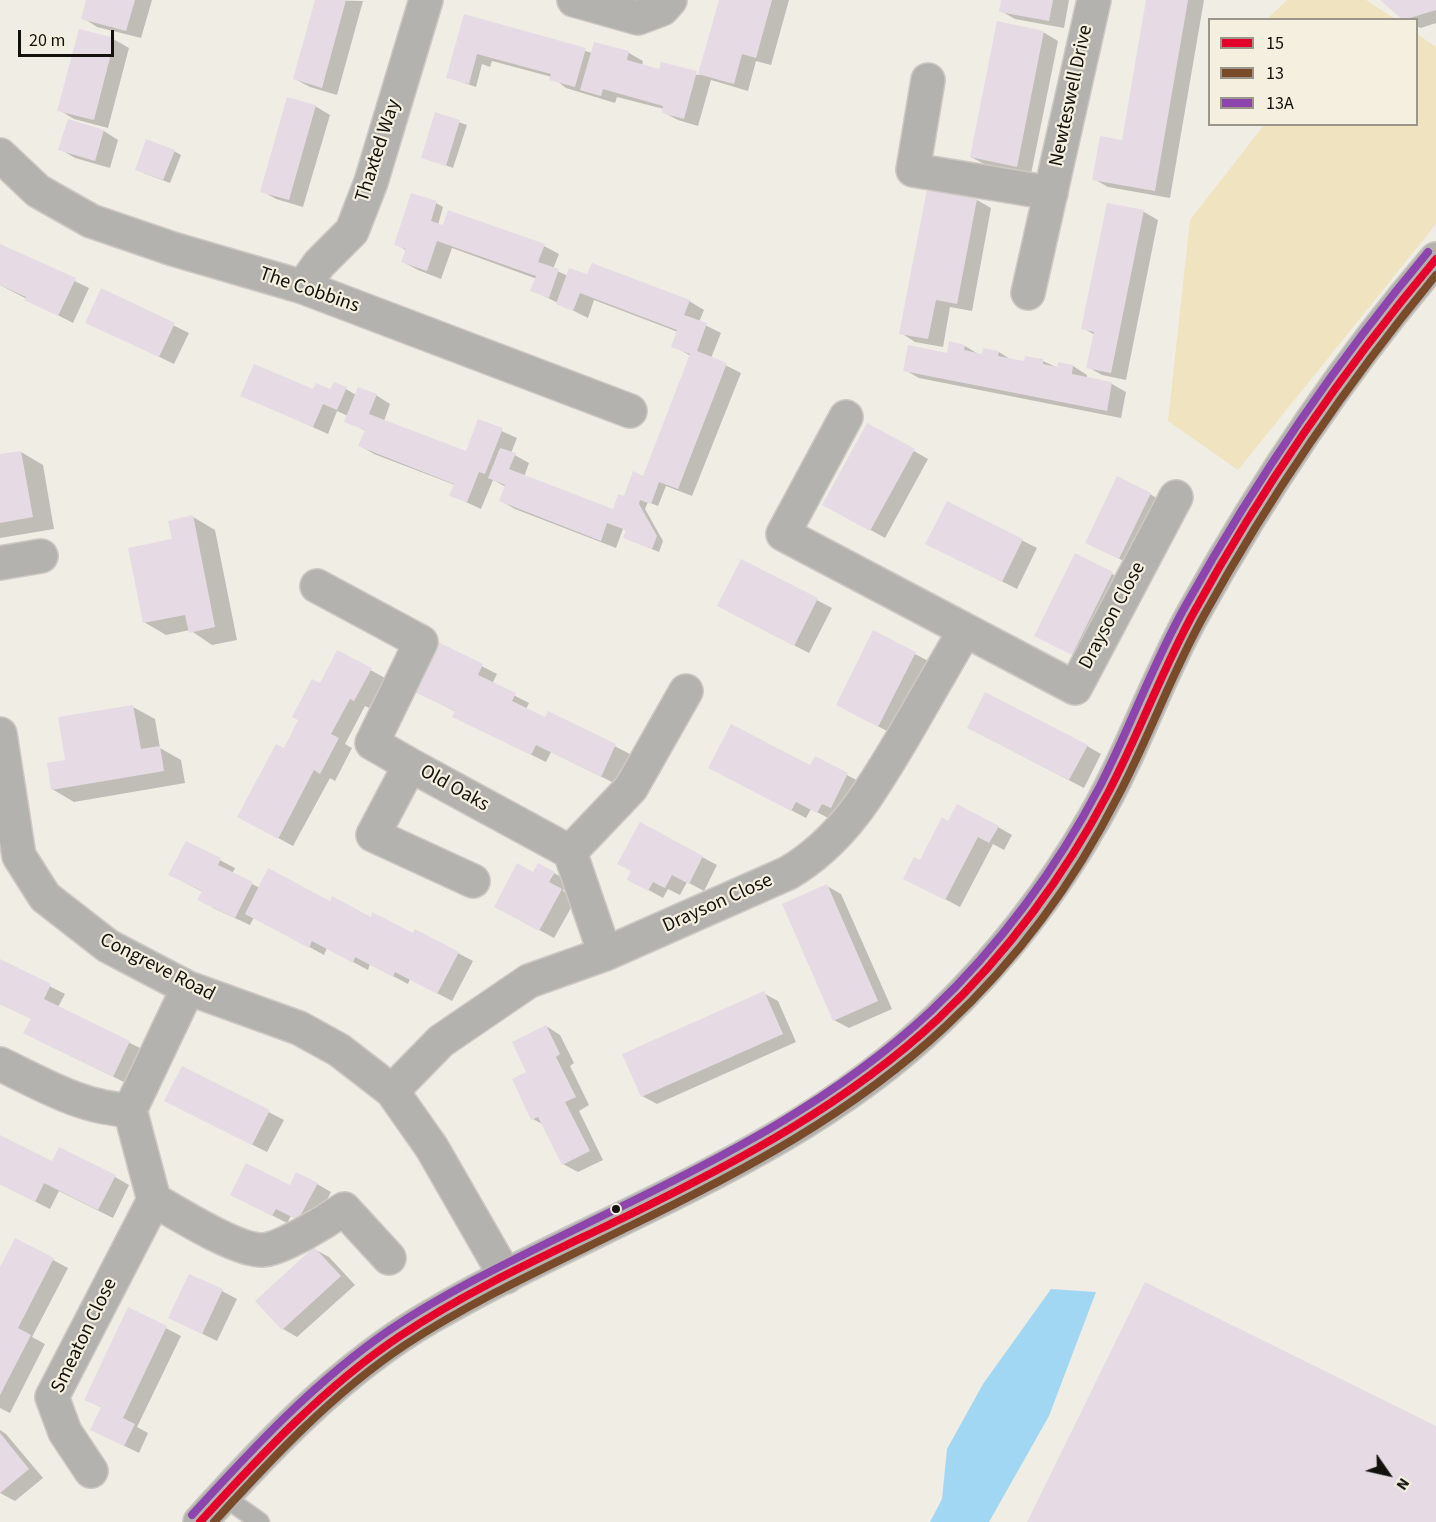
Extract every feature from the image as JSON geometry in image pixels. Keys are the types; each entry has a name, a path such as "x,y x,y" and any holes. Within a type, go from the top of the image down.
{"street":[{"name":"Thaxted Way","path":"303,287 320,264 352,231 371,182 426,0"},
{"path":"574,0 638,18 662,9 670,0"},
{"name":"Newteswell Drive","path":"1028,293 1094,0"},
{"name":"Newteswell Drive","path":"928,80 913,170 1051,193"},
{"name":"The Cobbins","path":"0,155 39,191 91,221 173,249 303,287 630,411"},
{"path":"200,1522 293,1425 360,1367 427,1319 799,1127 873,1077 939,1018 998,955 1048,892 1097,815 1193,614 1307,428 1399,302 1436,259"},
{"name":"Drayson Close","path":"846,417 783,534 1075,688 1176,497"},
{"path":"0,563 41,556"},
{"path":"317,586 421,642 372,743 410,765"},
{"name":"Drayson Close","path":"392,1091 441,1041 529,981 605,954 788,873 813,859 830,843 866,800 965,630"},
{"path":"605,954 570,852 631,788 686,691"},
{"name":"Congreve Road","path":"0,734 19,856 45,897 108,946 188,988 299,1028 339,1050 392,1091 432,1148 506,1277"},
{"name":"Old Oaks","path":"473,881 373,835 410,765 570,852"},
{"path":"188,988 130,1110 154,1200 243,1247 264,1250 316,1227 344,1209 389,1258"},
{"path":"0,1064 86,1104 106,1109 130,1110"},
{"name":"Smeaton Close","path":"91,1471 65,1432 52,1397 154,1200"}],"lane":[{"path":"223,1496 260,1522"}],"shaded area":[{"path":"1287,0 1366,0 1393,18 1268,18"},
{"path":"1418,35 1436,47 1436,224 1238,470 1168,421 1190,220 1263,126 1418,126"}],"water":[{"path":"1051,1289 1096,1292 1049,1416 989,1522 930,1522 942,1499 947,1449 983,1384"}],"building":[{"path":"86,0 135,0 126,31 81,19"},
{"path":"315,0 346,0 322,88 293,79"},
{"path":"719,0 772,0 756,58 742,54 734,84 698,74"},
{"path":"1001,0 1053,0 1049,21 999,12"},
{"path":"1146,0 1188,0 1155,191 1092,180 1100,136 1122,140"},
{"path":"1380,0 1436,0 1436,10 1410,18 1401,18"},
{"path":"464,14 586,48 575,87 549,80 551,74 477,54 469,84 446,78"},
{"path":"997,21 1044,31 1017,167 970,157"},
{"path":"79,29 115,38 94,120 57,111"},
{"path":"594,42 629,51 627,60 659,69 661,62 697,71 684,119 662,113 663,106 603,89 601,96 580,90"},
{"path":"287,97 316,105 289,200 260,192"},
{"path":"435,112 460,120 446,166 421,158"},
{"path":"68,119 104,130 95,161 58,150"},
{"path":"146,139 175,150 163,180 135,170"},
{"path":"927,189 977,199 957,304 936,300 928,339 899,334"},
{"path":"411,193 437,201 431,221 443,225 448,210 545,244 538,262 559,269 549,298 530,291 536,276 437,241 427,271 401,262 406,249 394,245"},
{"path":"1107,203 1144,210 1111,373 1086,368 1094,332 1081,329"},
{"path":"0,244 76,278 58,316 24,300 26,297 0,285"},
{"path":"592,263 690,300 684,315 707,323 697,351 727,363 678,489 659,482 651,504 640,500 639,504 657,536 652,549 623,538 626,530 607,523 601,541 499,501 505,485 488,478 500,448 516,453 509,469 613,509 618,494 624,496 633,471 643,476 690,354 671,347 677,330 580,293 573,311 556,304 569,268 587,274"},
{"path":"101,288 175,323 159,357 85,323"},
{"path":"949,341 965,345 964,350 982,354 983,348 999,351 998,356 1024,361 1025,356 1043,359 1043,364 1057,367 1058,362 1073,365 1072,374 1112,382 1107,411 903,371 908,345 947,353"},
{"path":"254,364 313,389 316,383 330,389 334,382 347,387 337,410 323,404 313,427 240,396"},
{"path":"358,387 377,394 369,414 466,451 478,419 503,428 485,474 479,472 467,502 449,496 454,484 358,446 365,430 344,422"},
{"path":"867,423 915,449 870,531 822,505"},
{"path":"21,451 33,517 0,523 0,454"},
{"path":"1117,476 1151,493 1119,559 1085,543"},
{"path":"947,501 1023,539 1002,582 925,544"},
{"path":"193,515 215,627 189,633 185,615 143,623 128,548 172,539 168,521"},
{"path":"1075,553 1113,572 1072,655 1034,636"},
{"path":"741,559 818,598 794,646 717,606"},
{"path":"873,630 916,652 878,727 836,705"},
{"path":"436,641 483,664 478,675 516,693 512,701 545,717 548,711 616,744 601,777 536,745 531,755 452,717 455,711 412,691"},
{"path":"337,650 372,668 354,701 350,699 331,734 339,738 320,774 314,770 278,839 237,817 276,744 284,748 298,720 292,717 312,679 320,683"},
{"path":"985,692 1088,745 1069,780 967,728"},
{"path":"133,705 141,749 160,746 164,771 51,790 47,763 65,760 58,717"},
{"path":"731,724 810,765 815,756 848,773 831,808 822,804 817,813 796,802 791,811 708,768"},
{"path":"957,804 999,826 989,843 978,837 945,900 903,879 914,857 920,860 942,817 948,821"},
{"path":"640,822 703,856 689,884 672,875 665,888 653,882 648,891 627,880 631,871 617,864"},
{"path":"186,841 221,858 218,865 253,882 235,918 197,900 202,891 168,875"},
{"path":"517,863 533,872 538,863 555,872 549,882 562,889 539,931 494,907"},
{"path":"268,868 330,901 332,896 371,917 372,912 413,933 415,929 459,952 437,994 395,972 393,977 355,957 353,963 312,941 309,948 245,914"},
{"path":"827,884 878,1001 833,1021 782,904"},
{"path":"0,959 51,984 44,999 130,1041 113,1077 23,1033 31,1019 0,1004"},
{"path":"764,991 783,1034 641,1097 622,1054"},
{"path":"546,1025 560,1054 556,1057 576,1097 565,1102 590,1151 562,1165 538,1117 531,1120 512,1079 526,1072 512,1042"},
{"path":"182,1066 270,1110 252,1145 164,1101"},
{"path":"0,1135 52,1161 59,1147 116,1175 98,1210 44,1183 35,1202 0,1184"},
{"path":"246,1163 290,1185 296,1172 318,1183 298,1220 276,1209 272,1216 230,1195"},
{"path":"15,1238 54,1258 18,1328 31,1335 0,1395 0,1267"},
{"path":"314,1247 341,1276 282,1330 255,1301"},
{"path":"189,1274 223,1289 202,1334 168,1318"},
{"path":"1145,1282 1436,1426 1436,1522 1027,1522"},
{"path":"128,1307 167,1326 123,1418 135,1424 124,1446 90,1430 101,1407 84,1400"},
{"path":"0,1433 29,1469 0,1493"}],"transit line":[{"name":"13A","path":"192,1515 286,1416 337,1370 391,1329 468,1283 731,1151 774,1126 855,1073 894,1043 956,986 1025,905 1065,847 1100,786 1174,627 1269,467 1329,379 1428,252"},
{"name":"15","path":"200,1522 294,1423 345,1377 400,1336 482,1287 708,1175 790,1129 867,1078 904,1049 964,993 1033,912 1091,824 1119,771 1171,656 1220,565 1248,519 1337,386 1436,259"},
{"name":"13","path":"214,1522 258,1474 328,1405 405,1345 487,1297 713,1185 795,1138 873,1086 910,1057 972,1001 1020,947 1083,859 1129,774 1191,639 1255,528 1341,398 1436,275"}]}
